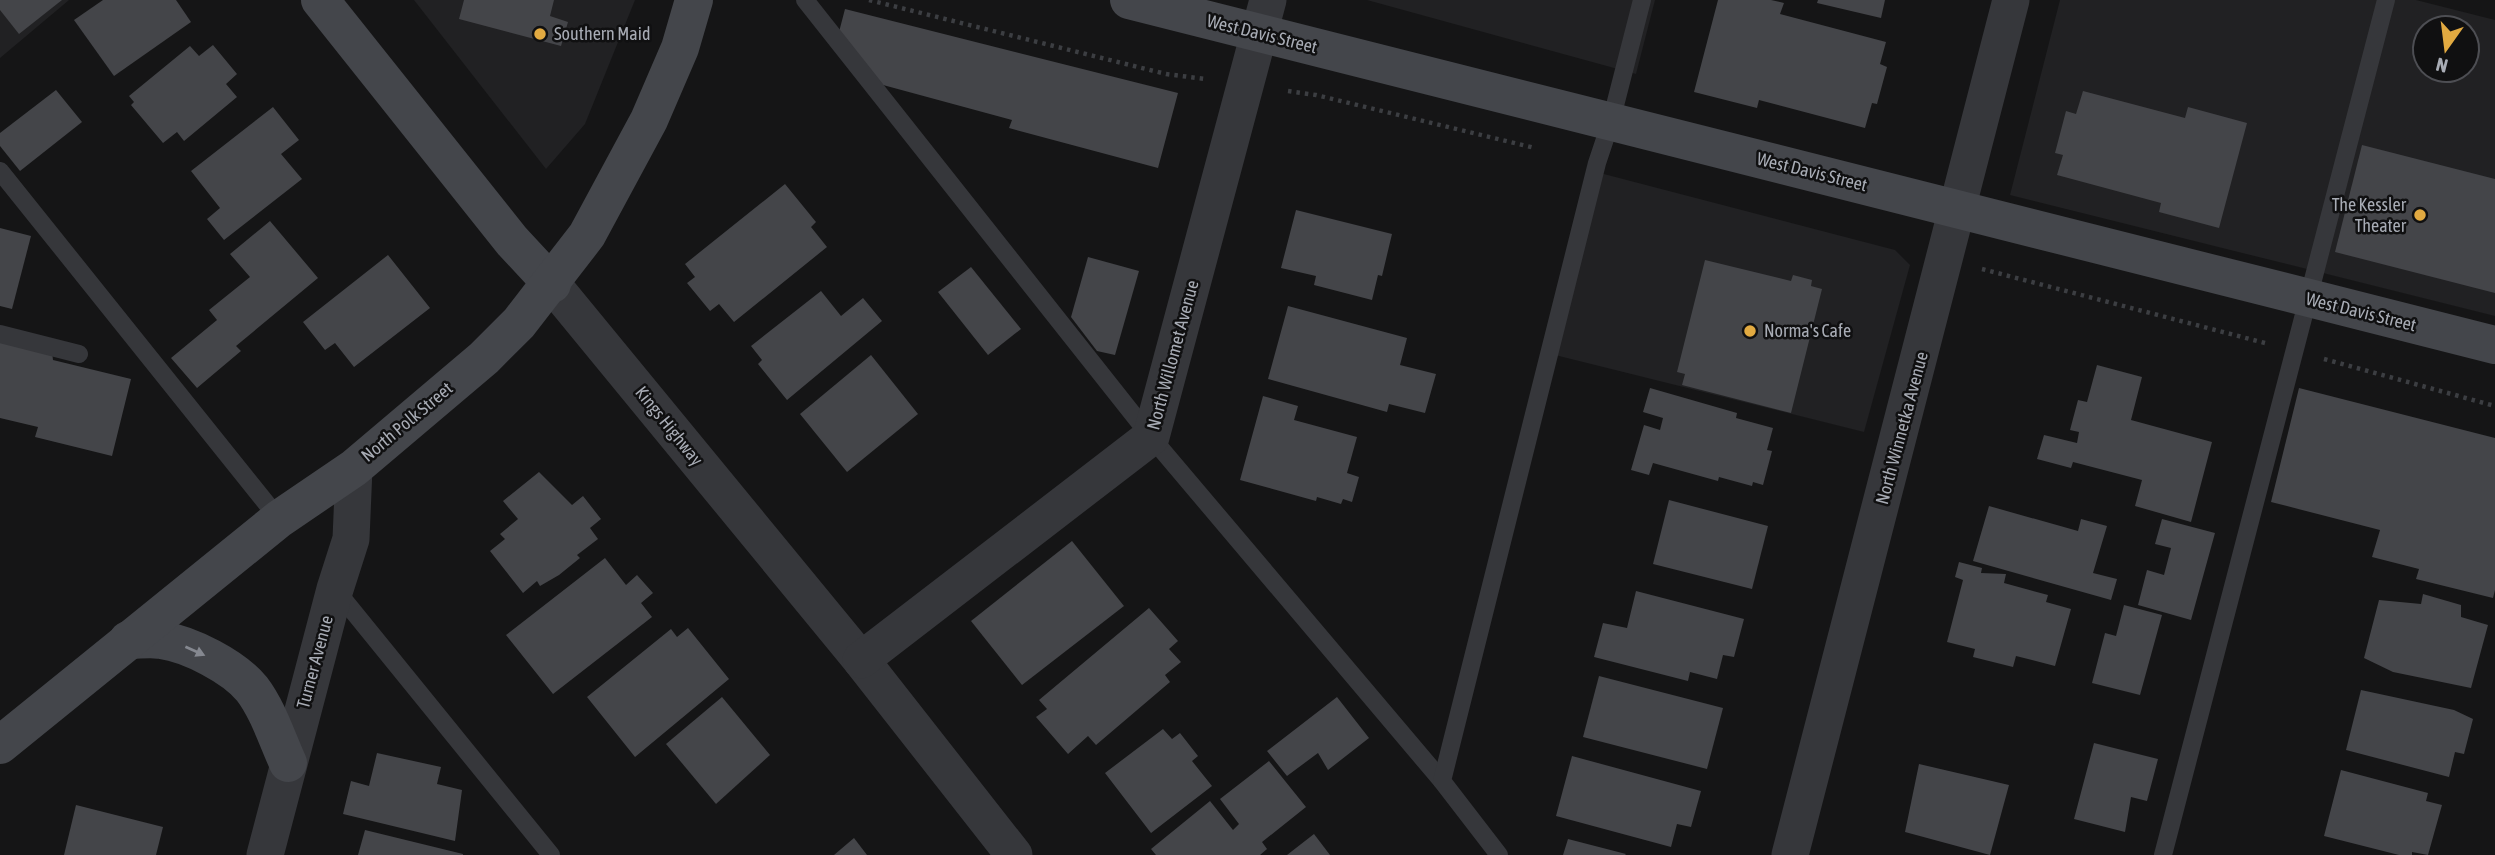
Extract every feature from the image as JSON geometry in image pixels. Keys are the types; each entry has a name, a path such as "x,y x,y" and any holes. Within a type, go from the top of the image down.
{"main road":[{"name":"Kings Highway","path":"320,0 512,241 552,284"},
{"name":"North Polk Street","path":"0,745 279,519 354,468 484,358 519,323 552,284 587,235 649,120 680,48 694,0"},
{"name":"West Davis Street","path":"1147,2 1263,17 1611,121 2495,345"},
{"path":"128,640 160,640 186,646 218,662 251,688 264,709 288,764"}],"street":[{"name":"North Winnetka Avenue","path":"1790,855 2011,0"},
{"name":"North Willomet Avenue","path":"861,660 1151,437 1263,17"},
{"name":"Kings Highway","path":"552,284 861,660 1014,855"},
{"name":"Turner Avenue","path":"265,855 335,589 351,539 354,468"}],"lane":[{"path":"805,0 1151,437 1442,781 1499,855"},
{"path":"1442,781 1597,163 1611,121 1642,0"},
{"path":"2163,855 2386,0"},
{"path":"0,171 279,519"},
{"path":"0,334 79,354"},
{"path":"335,589 551,855"}],"path":[{"path":"869,0 1166,74 1215,80"},
{"path":"1987,270 2495,406"}],"shaded area":[{"path":"0,0 69,0 0,58"},
{"path":"414,0 635,0 585,124 546,169"},
{"path":"1367,0 1655,0 1636,74"},
{"path":"2060,0 2416,0 2471,14 2411,14 2411,84 2481,84 2481,16 2495,20 2495,316 2010,195"},
{"path":"1600,173 1895,250 1910,265 1864,432 1555,355"}],"building":[{"path":"0,0 62,0 19,34 0,10"},
{"path":"103,0 176,0 191,22 114,76 74,20"},
{"name":"Southern Maid","path":"464,0 554,0 550,16 568,22 561,46 459,19"},
{"path":"1718,0 1771,0 1784,3 1780,14 1886,42 1880,64 1887,67 1877,104 1872,103 1865,128 1759,100 1757,108 1694,92"},
{"path":"1818,0 1885,0 1881,18 1817,3"},
{"path":"845,9 1178,93 1158,168 1009,128 1012,120 883,85 839,32"},
{"path":"213,45 237,74 226,84 237,97 184,141 177,132 163,143 131,105 134,102 129,96 190,46 199,56"},
{"path":"56,90 82,122 20,171 0,146 0,133"},
{"path":"2083,91 2185,118 2188,107 2247,123 2219,228 2159,212 2161,203 2057,175 2063,155 2055,153 2066,111 2076,114"},
{"path":"273,107 299,140 281,154 302,179 224,240 207,219 220,208 191,171"},
{"name":"The Kessler Theater","path":"2362,145 2495,179 2495,293 2335,252"},
{"path":"785,184 816,222 811,227 827,247 734,322 719,304 710,311 687,283 695,277 685,264"},
{"path":"1296,210 1392,234 1382,276 1378,275 1372,300 1314,285 1316,276 1281,268"},
{"path":"270,221 318,278 236,346 241,351 197,388 171,358 217,320 209,310 250,277 230,254"},
{"path":"0,228 31,236 12,309 0,306"},
{"path":"388,255 430,308 354,367 335,343 325,350 303,322"},
{"path":"1088,257 1139,271 1115,355 1097,351 1071,317"},
{"name":"Norma's Cafe","path":"1705,260 1791,281 1793,275 1812,280 1811,286 1822,289 1791,413 1682,385 1685,374 1677,372"},
{"path":"971,267 1021,329 988,355 938,292"},
{"path":"821,291 841,316 863,298 882,321 787,400 758,364 762,360 751,346"},
{"path":"1288,306 1407,338 1400,365 1436,374 1425,413 1389,404 1387,412 1268,379"},
{"path":"0,339 52,352 53,360 131,379 112,456 35,437 38,427 0,418"},
{"path":"871,355 918,414 847,472 800,414"},
{"path":"2097,365 2142,377 2131,420 2212,442 2191,522 2135,506 2142,480 2073,462 2071,468 2037,459 2044,435 2077,443 2079,432 2070,430 2078,400 2087,402"},
{"path":"1650,388 1737,413 1736,418 1773,428 1767,450 1772,451 1763,485 1753,482 1752,486 1719,477 1718,481 1653,463 1649,475 1631,470 1644,425 1660,430 1663,418 1643,412"},
{"path":"2299,388 2495,438 2493,598 2416,579 2419,569 2372,557 2380,530 2271,502"},
{"path":"1263,396 1298,406 1294,420 1357,437 1347,473 1359,477 1352,502 1343,499 1341,504 1317,497 1316,501 1240,480"},
{"path":"539,472 572,505 583,496 601,519 590,528 598,539 577,555 580,558 559,575 540,586 537,581 523,593 490,551 505,539 500,534 518,519 503,501"},
{"path":"1669,500 1768,526 1752,589 1653,564"},
{"path":"1989,506 2078,531 2081,519 2107,526 2093,573 2117,579 2111,600 1973,561"},
{"path":"2162,519 2215,533 2191,620 2138,605 2147,570 2164,575 2171,548 2155,544"},
{"path":"1072,541 1124,606 1022,685 971,621"},
{"path":"605,558 626,585 637,575 653,593 641,603 652,617 553,694 506,635"},
{"path":"1959,562 1982,568 1981,573 2006,574 2004,583 2048,595 2046,602 2071,609 2055,666 2016,656 2013,667 1973,657 1975,649 1947,642 1963,580 1955,577"},
{"path":"1636,591 1744,619 1734,657 1723,655 1717,679 1690,672 1688,681 1594,657 1603,623 1627,628"},
{"path":"2423,594 2461,605 2461,617 2488,625 2471,688 2393,672 2364,658 2379,600 2421,604"},
{"path":"2124,605 2162,615 2140,695 2092,683 2105,633 2116,636"},
{"path":"1149,608 1178,641 1169,649 1181,662 1165,675 1170,682 1096,745 1088,736 1068,754 1036,717 1047,709 1039,700"},
{"path":"688,628 729,679 635,757 587,697 671,629 677,637"},
{"path":"1599,676 1723,708 1707,769 1583,737"},
{"path":"2361,690 2454,710 2473,719 2464,754 2455,752 2449,777 2346,750"},
{"path":"722,697 770,755 716,804 666,744"},
{"path":"1337,697 1369,738 1328,770 1318,753 1287,776 1267,751"},
{"path":"1163,729 1172,739 1180,733 1198,756 1192,761 1212,786 1151,833 1105,773"},
{"path":"2094,743 2158,759 2147,801 2131,797 2125,832 2074,819"},
{"path":"377,753 441,767 437,784 462,790 455,841 343,814 351,781 369,786"},
{"path":"1572,756 1701,791 1691,827 1677,824 1671,847 1556,816"},
{"path":"1269,761 1306,807 1262,842 1267,849 1260,855 1156,855 1151,849 1210,801 1233,830 1239,824 1220,799"},
{"path":"1919,764 2009,785 1990,855 1905,832"},
{"path":"2341,770 2428,793 2426,801 2442,805 2428,855 2412,852 2412,855 2399,855 2324,836"},
{"path":"76,805 163,827 156,855 64,855"},
{"path":"365,830 463,854 463,855 358,855"},
{"path":"1314,834 1330,855 1287,855"},
{"path":"854,838 867,855 834,855"},
{"path":"1568,839 1626,854 1563,855"}],"place":[{"name":"Southern Maid","path":"540,34"},
{"name":"The Kessler Theater","path":"2420,215"},
{"name":"Norma's Cafe","path":"1750,331"}]}
